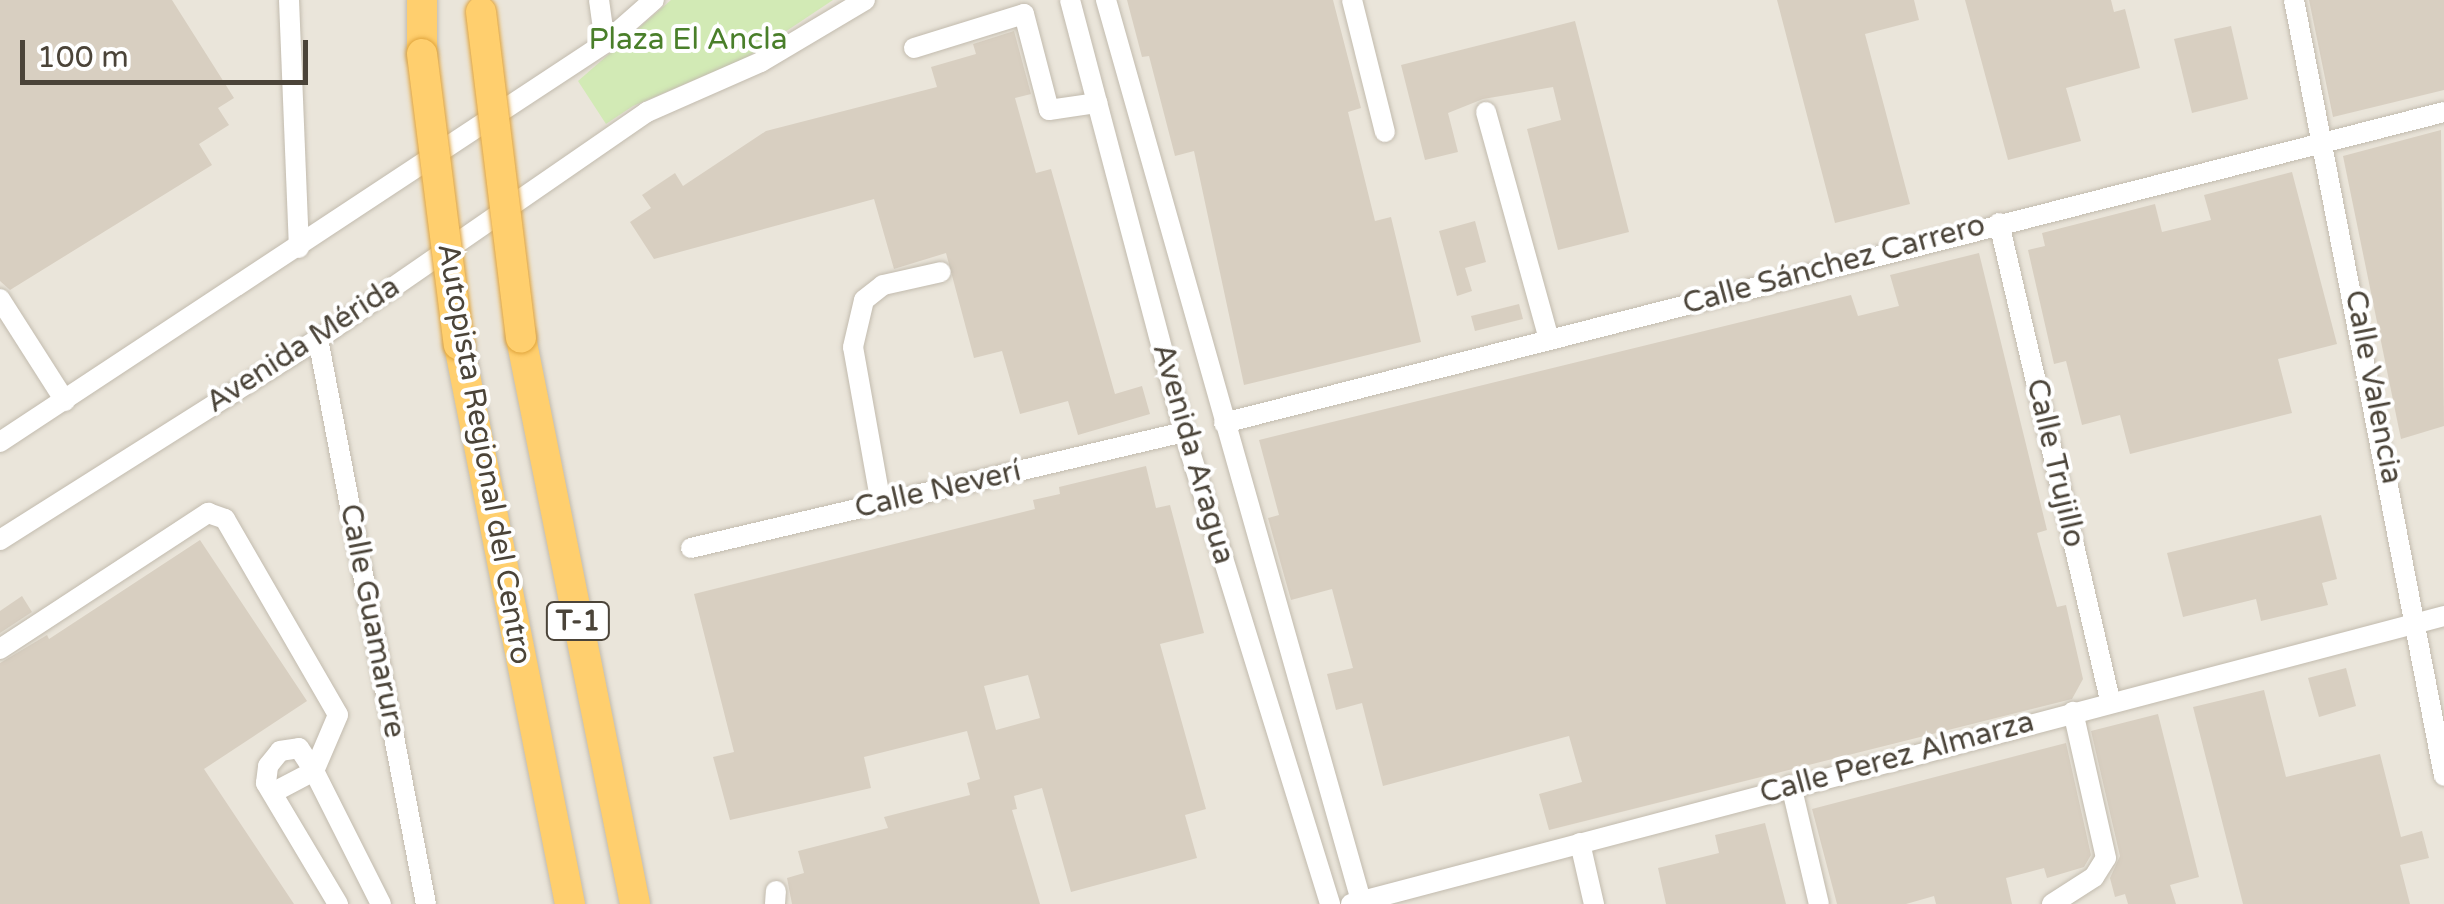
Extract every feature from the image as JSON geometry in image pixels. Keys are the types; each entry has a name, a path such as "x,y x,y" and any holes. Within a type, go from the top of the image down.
{"highway":[{"name":"Autopista Regional del Centro","path":"422,0 422,54 458,345 570,904"},
{"name":"Autopista Regional del Centro","path":"482,6 521,338 635,904"}],"street":[{"path":"289,0 299,248"},
{"path":"599,0 605,43"},
{"path":"0,442 605,43 654,0"},
{"name":"Avenida Mérida","path":"0,540 318,338 647,112 761,62 865,0"},
{"name":"Avenida Aragua","path":"1070,0 1184,432 1330,904"},
{"name":"Avenida Aragua","path":"1106,0 1358,903"},
{"path":"1352,0 1384,132"},
{"name":"Calle Valencia","path":"2294,0 2418,623 2444,776"},
{"path":"914,48 1024,14 1049,110 1097,103"},
{"path":"1486,112 1550,339"},
{"name":"Calle Sánchez Carrero","path":"1224,423 2000,222 2444,112"},
{"name":"Calle Trujillo","path":"2000,222 2112,703"},
{"path":"881,504 860,407 853,347 864,300 883,285 942,272"},
{"path":"0,300 64,401"},
{"name":"Calle Guamarure","path":"318,338 424,903"},
{"name":"Calle Neverí","path":"691,548 1184,432"},
{"path":"0,649 208,513 225,519 336,707 337,722 314,771 272,793"},
{"name":"Calle Perez Almarza","path":"1358,903 1791,785 2444,616"},
{"path":"2052,904 2094,877 2106,858 2073,712"},
{"path":"337,722 299,748 272,759 266,783 338,904"},
{"path":"299,748 381,904"},
{"path":"1791,785 1819,904"},
{"path":"1580,844 1594,904"}],"shaded area":[{"path":"0,0 2444,0 2444,904 0,904"}],"green space":[{"name":"Plaza El Ancla","path":"671,0 833,0 746,58 633,106 606,124 578,81"}],"building":[{"path":"0,0 172,0 234,98 218,108 229,125 199,144 212,165 10,290 0,281"},
{"path":"1127,0 1333,0 1361,108 1348,112 1375,221 1391,217 1421,342 1244,385 1194,151 1175,156 1149,56 1142,57"},
{"path":"1777,0 1914,0 1919,20 1865,34 1910,204 1835,223"},
{"path":"1965,0 2111,0 2114,12 2125,9 2140,68 2066,88 2081,141 2008,160"},
{"path":"2309,0 2444,0 2444,90 2333,117"},
{"path":"1575,21 1629,232 1558,250 1527,129 1561,120 1553,87 1483,99 1448,113 1458,152 1425,160 1401,65"},
{"path":"2231,26 2248,99 2192,113 2174,39"},
{"path":"1014,31 1031,94 1015,98 1036,173 1051,169 1115,394 1142,386 1150,414 1078,435 1068,401 1020,414 1002,351 974,358 946,253 894,269 874,199 654,259 630,222 651,208 642,195 675,173 683,186 766,131 937,87 931,67 976,54 973,44"},
{"path":"2441,130 2444,426 2401,439 2343,156"},
{"path":"2292,172 2337,344 2278,359 2292,413 2130,454 2120,415 2082,425 2066,361 2054,364 2028,250 2045,246 2042,233 2155,204 2162,232 2211,220 2204,195"},
{"path":"1475,221 1486,262 1465,268 1472,291 1457,296 1439,231"},
{"path":"1979,253 2047,530 2037,533 2057,607 2066,605 2083,679 2072,699 1549,830 1539,794 1582,782 1569,736 1383,786 1362,703 1336,710 1327,674 1353,668 1332,589 1291,600 1268,518 1279,515 1259,440 1851,295 1858,316 1899,306 1890,275"},
{"path":"1519,304 1523,319 1475,331 1471,316"},
{"path":"1146,466 1156,508 1170,505 1204,633 1160,644 1206,809 1185,815 1197,858 1071,892 1042,788 1014,796 1017,809 1012,810 1040,904 792,904 787,878 804,873 798,851 888,828 884,817 970,795 967,783 980,779 967,731 864,757 871,788 730,820 713,757 734,752 694,594 1035,509 1033,500 1060,494 1059,487","holes":["1028,675 1040,718 996,730 984,686"]},
{"path":"2321,515 2337,579 2322,583 2328,605 2261,621 2256,599 2183,617 2167,553"},
{"path":"200,540 307,701 204,769 294,904 0,904 0,663 47,635 49,639"},
{"path":"22,596 32,612 0,633 0,611"},
{"path":"2346,668 2356,706 2319,717 2308,678"},
{"path":"2264,690 2286,777 2380,754 2401,837 2422,831 2429,858 2400,865 2410,904 2243,904 2193,707"},
{"path":"2158,714 2199,877 2170,885 2176,904 2128,904 2125,894 2115,897 2110,878 2120,856 2091,731"},
{"path":"2066,743 2091,855 2084,867 2047,878 2044,868 2006,878 2012,904 1936,904 1934,896 1906,904 1837,904 1812,809"},
{"path":"1765,823 1786,904 1666,904 1658,868 1719,853 1715,835"}]}
